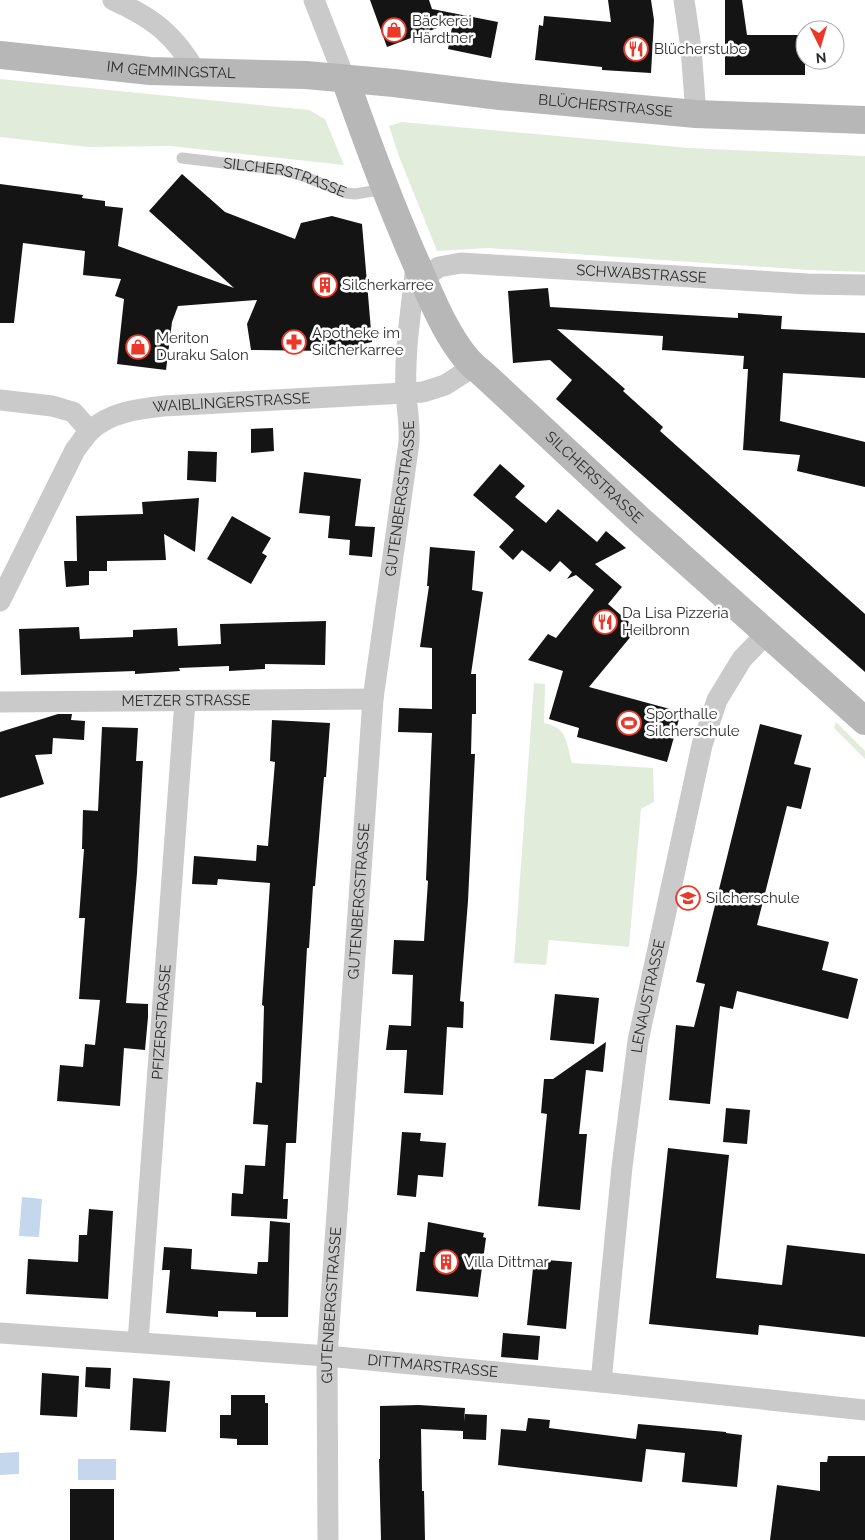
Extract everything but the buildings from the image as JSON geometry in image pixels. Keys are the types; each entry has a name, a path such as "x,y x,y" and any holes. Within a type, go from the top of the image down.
{"street":[{"path":"113,0 150,18 169,34 184,51 196,72"},
{"path":"314,0 345,79"},
{"path":"684,0 691,48 696,114"},
{"name":"IM GEMMINGSTAL","path":"0,55 150,71 306,75 345,79"},
{"name":"BLÜCHERSTRASSE","path":"345,79 500,96 696,114 865,120"},
{"name":"SILCHERSTRASSE","path":"345,79 392,208 419,271 447,331 473,367 766,634 865,721"},
{"name":"SCHWABSTRASSE","path":"419,271 461,263 807,284 865,285"},
{"name":"GUTENBERGSTRASSE","path":"328,1540 327,1356 373,699 409,442 410,426 406,392 407,349 419,271"},
{"name":"WAIBLINGERSTRASSE","path":"0,601 75,450 90,431 107,419 131,410 184,405 424,392 445,385 473,367"},
{"path":"0,400 52,406 72,412 90,431"},
{"name":"LENAUSTRASSE","path":"601,1382 622,1167 638,1041 700,754 717,700 742,659 766,634"},
{"name":"METZER STRASSE","path":"0,702 373,699"},
{"name":"PFIZERSTRASSE","path":"138,1342 185,701"},
{"name":"DITTMARSTRASSE","path":"0,1333 327,1356 865,1410"}],"lane":[{"name":"SILCHERSTRASSE","path":"182,158 282,170 346,193 355,194 385,189"}],"green space":[{"path":"0,79 309,110 325,119 344,165 170,146 88,147 0,137"},
{"path":"402,122 690,148 865,156 865,272 809,270 488,248 437,251 400,159 389,126"},
{"path":"534,683 545,684 544,723 558,728 562,732 567,742 572,763 653,768 654,802 641,809 629,947 549,940 546,965 514,963"},
{"path":"836,722 865,751 865,759 834,728"}],"water":[{"path":"22,1197 42,1199 39,1237 19,1236"},
{"path":"19,1452 19,1474 0,1475 0,1453"},
{"path":"78,1459 116,1459 116,1480 78,1480"}],"place":[{"name":"Bäckerei Härdtner","path":"394,30"},
{"name":"Blücherstube","path":"636,49"},
{"name":"Silcherkarree","path":"325,285"},
{"name":"Apotheke im Silcherkarree","path":"294,342"},
{"name":"Meriton Duraku Salon","path":"138,347"},
{"name":"Da Lisa Pizzeria Heilbronn","path":"605,622"},
{"name":"Sporthalle Silcherschule","path":"629,723"},
{"name":"Silcherschule","path":"688,898"},
{"name":"Villa Dittmar","path":"446,1262"}]}
